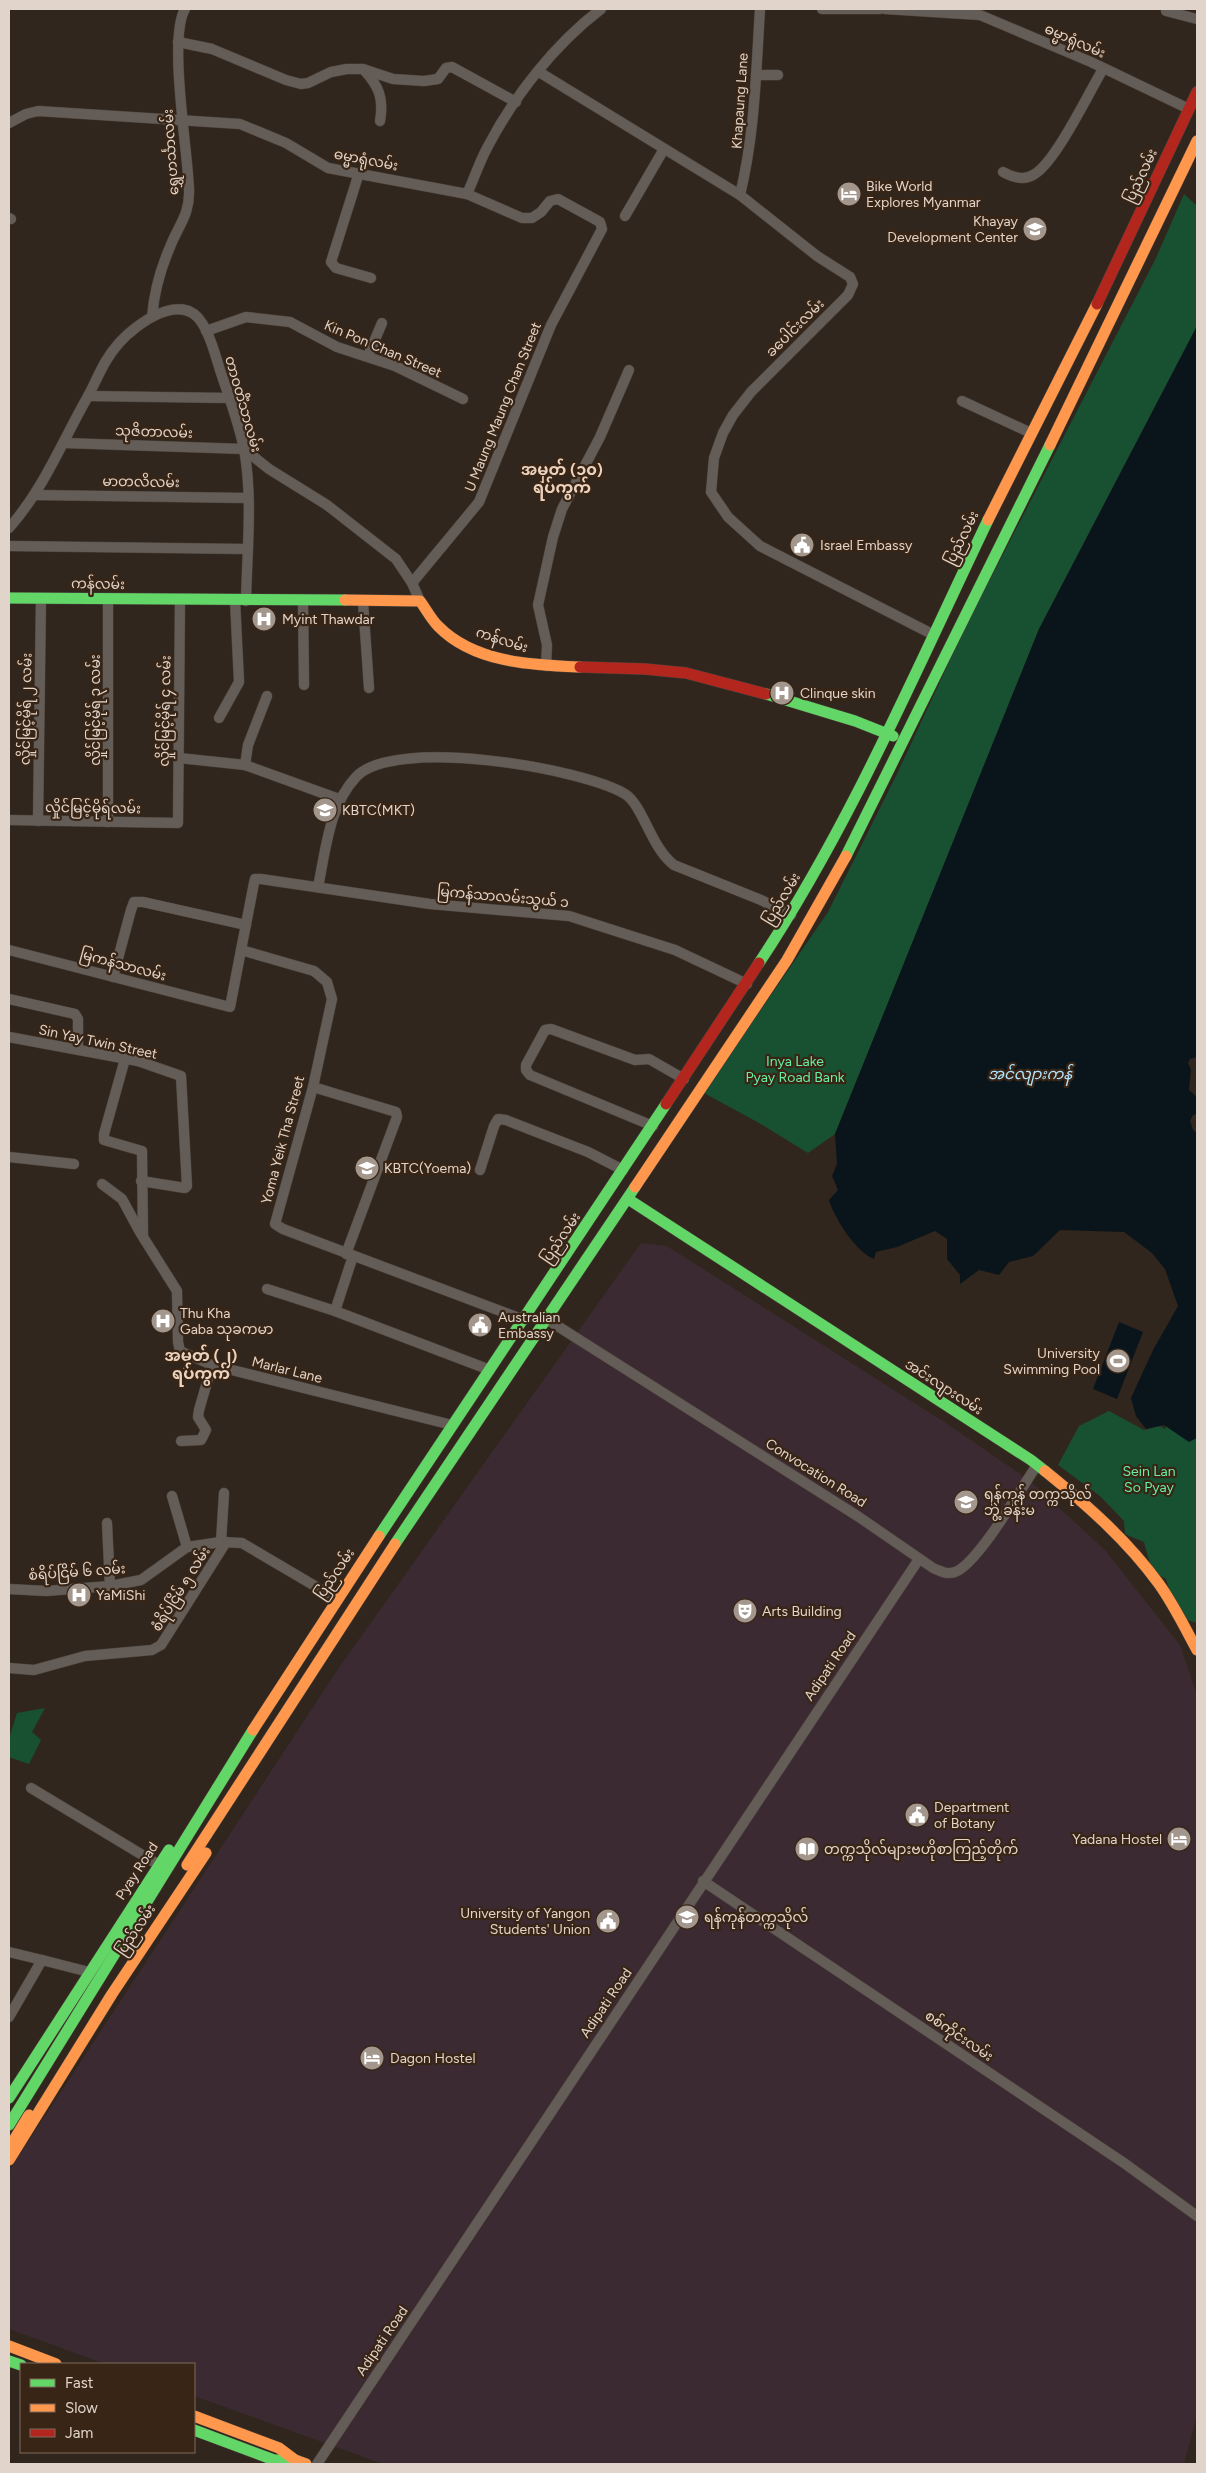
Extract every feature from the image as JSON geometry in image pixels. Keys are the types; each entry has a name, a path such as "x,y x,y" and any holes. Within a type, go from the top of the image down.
{"main road":[{"name":"ပြည်လမ်း","path":"293,1666 791,916 837,834 1031,432 1113,272 1174,140 1193,111 1197,92"},
{"path":"1174,140 1195,145"},
{"name":"ပြည်လမ်း","path":"9,2148 299,1690 744,1025 819,907 856,839 1094,357 1195,145"},
{"path":"1075,348 1094,357"},
{"name":"ကန်လမ်း","path":"9,598 420,601 439,627 455,640 492,656 528,665 673,671 746,688 885,732 903,741"},
{"path":"874,756 891,765"},
{"path":"727,1014 744,1025"},
{"path":"598,1209 628,1199 623,1170"},
{"name":"အင်းလျားလမ်း","path":"628,1199 1037,1465 1083,1502 1130,1548 1153,1576 1197,1650"},
{"name":"Pyay Road","path":"9,2125 293,1666"},
{"name":"Pyay Road","path":"9,2098 262,1703 286,1667 293,1666"},
{"name":"ပြည်လမ်း","path":"9,2160 112,1994 277,1742 299,1701 299,1690"},
{"path":"9,2346 53,2363"},
{"path":"195,2416 280,2448 295,2460 306,2464"},
{"path":"195,2430 274,2460 295,2460"}],"street":[{"name":"ရွှေဟင်္သာလမ်း","path":"152,317 154,295 170,246 186,216 189,192 182,120 178,42 182,14 186,9"},
{"path":"468,194 487,148 516,102 569,36 601,9"},
{"name":"Khapaung Lane","path":"740,195 750,156 760,9"},
{"path":"822,9 880,9"},
{"name":"ဓမ္မာရုံလမ်း","path":"885,9 980,15 1103,68 1193,111"},
{"path":"1166,11 1197,19"},
{"path":"178,42 212,49 286,80 301,84 308,83 331,72 347,69 364,69 393,79 424,82 438,78 446,68 452,67 516,102"},
{"path":"1003,172 1022,178 1031,176 1040,170 1065,135 1103,68"},
{"path":"364,69 375,82 382,96 380,121"},
{"name":"ခပေါင်းလမ်း","path":"539,72 740,195 817,256 850,277 853,284 848,295 751,392 734,415 723,433 714,458 711,492 728,517 760,546 932,634"},
{"path":"756,75 778,76"},
{"name":"ဓမ္မာရုံလမ်း","path":"9,123 26,114 38,112 182,120 248,126 286,143 328,168 468,194 522,218 532,218 541,212 550,201 558,198 600,222 602,229"},
{"path":"625,216 664,149"},
{"path":"359,173 331,262 336,268 371,278"},
{"name":"U Maung Maung Chan Street","path":"412,583 479,502 551,325 602,229"},
{"name":"တာဝတိံသာလမ်း","path":"152,317 166,310 176,309 190,313 202,321 229,398 244,449 248,498 247,549 241,601 239,682 219,718"},
{"path":"9,528 34,494 64,444 103,363 120,342 152,317"},
{"name":"Kin Pon Chan Street","path":"206,331 246,317 290,322 337,347 395,366 463,399"},
{"path":"368,356 382,323"},
{"path":"546,666 547,645 538,605 552,537 562,510 600,437 629,370"},
{"path":"88,396 229,398"},
{"path":"962,401 1031,432"},
{"name":"သုဇိတာလမ်း","path":"64,444 244,449"},
{"path":"244,449 269,469 300,486 350,522 396,559 412,583 420,601"},
{"name":"မာတလိလမ်း","path":"34,494 248,498"},
{"path":"9,546 247,549"},
{"name":"လှိုင်မြင့်မိုရ် ၂ လမ်း","path":"38,821 41,598"},
{"name":"လှိုင်မြင့်မိုရ် ၃ လမ်း","path":"108,599 108,822"},
{"name":"လှိုင်မြင့်မိုရ် ၄ လမ်း","path":"178,823 180,600"},
{"path":"303,601 304,685"},
{"path":"363,602 369,688"},
{"path":"245,765 248,745 267,696"},
{"path":"318,887 339,799 357,775 375,765 435,756 468,757 558,773 606,786 625,794 658,848 665,858 674,865 761,900 791,916"},
{"path":"179,758 245,765 339,799"},
{"name":"လှိုင်မြင့်မိုရ်လမ်း","path":"9,820 178,823"},
{"name":"မြကန်သာလမ်းသွယ် ၁","path":"246,925 255,879 275,881 430,904 569,916 675,950 747,984"},
{"path":"113,977 130,910 134,902 143,902 246,925 241,950"},
{"name":"မြကန်သာလမ်း","path":"9,950 230,1007 241,950"},
{"name":"Yoma Yeik Tha Street","path":"241,950 314,971 327,982 332,999 313,1087 276,1224 283,1229 350,1255 524,1320"},
{"path":"9,1000 75,1014 78,1019 78,1049"},
{"path":"653,1126 530,1075 526,1070 526,1064 545,1030 551,1029 635,1060 649,1059 684,1079"},
{"name":"Sin Yay Twin Street","path":"9,1037 124,1059 182,1076 187,1186 186,1188 142,1181"},
{"path":"124,1059 104,1140 142,1151 143,1237"},
{"path":"313,1087 396,1112 397,1117 350,1255 335,1311"},
{"path":"480,1170 498,1119 506,1120 588,1152 623,1170"},
{"path":"9,1157 74,1164"},
{"name":"Marlar Lane","path":"102,1184 122,1199 177,1291 178,1342 180,1351 212,1365 452,1425"},
{"path":"267,1289 335,1311 490,1370"},
{"name":"Convocation Road","path":"548,1320 945,1573 955,1572 967,1564 986,1541 1037,1465"},
{"path":"181,1441 201,1440 204,1436 206,1430 198,1417 212,1365"},
{"path":"223,1542 224,1493"},
{"path":"172,1496 187,1547"},
{"path":"108,1523 110,1586"},
{"name":"စံရိပ်ငြိမ် ၆ လမ်း","path":"9,1589 46,1590 110,1586 142,1580 187,1547 223,1542 242,1542 336,1599"},
{"name":"စံရိပ်ငြိမ် ၅ လမ်း","path":"9,1668 34,1670 85,1656 152,1650 161,1646 223,1542"},
{"name":"Adipati Road","path":"317,2464 919,1558"},
{"path":"31,1788 159,1865"},
{"name":"စစ်ကိုင်းလမ်း","path":"703,1881 1124,2163 1197,2216"},
{"path":"9,1952 89,1972"},
{"path":"9,2018 42,1960"}],"shaded area":[{"name":"ရန်ကုန်တက္ကသိုလ်","path":"641,1243 667,1246 949,1425 1029,1480 1105,1550 1180,1645 1197,1695 1197,2415 1184,2464 383,2464 195,2396 195,2363 102,2363 9,2329 9,2171 340,1666"}],"green space":[{"name":"Inya Lake Pyay Road Bank","path":"1184,194 1197,206 1197,326 1039,629 835,1134 808,1153 704,1093 828,912 896,776 965,628 1155,260"},
{"name":"Sein Lan So Pyay","path":"1197,1381 1197,1623 1178,1617 1166,1579 1152,1571 1144,1542 1125,1534 1124,1521 1100,1496 1058,1465 1079,1426 1109,1411 1144,1430 1160,1426 1165,1429 1168,1421"},
{"path":"45,1708 32,1732 41,1740 29,1764 9,1757 9,1739 17,1713"}],"water":[{"name":"အင်လျားကန်","path":"1197,326 1197,1057 1190,1059 1188,1063 1191,1070 1189,1090 1197,1097 1197,1114 1193,1115 1190,1121 1193,1130 1197,1133 1197,1438 1189,1442 1164,1425 1146,1429 1136,1416 1131,1398 1153,1350 1178,1306 1165,1269 1152,1253 1124,1232 1060,1230 1033,1256 1009,1262 999,1275 979,1270 960,1284 960,1275 947,1259 947,1239 935,1231 897,1247 876,1252 874,1259 853,1242 836,1216 829,1200 838,1190 832,1176 837,1164 835,1134 1039,629"},
{"name":"University Swimming Pool","path":"1119,1322 1143,1332 1117,1399 1093,1389"}],"traffic: fast":[{"path":"846,856 1050,445"},
{"path":"759,963 792,910 853,801 988,520"},
{"path":"9,598 345,600"},
{"path":"766,694 855,721 893,736"},
{"path":"379,1536 666,1104"},
{"path":"395,1544 635,1187"},
{"path":"628,1199 1031,1460 1045,1471"},
{"path":"9,2125 253,1730"},
{"path":"9,2098 169,1850"},
{"path":"9,2361 20,2365"},
{"path":"195,2430 274,2460 295,2460"}],"traffic: slow":[{"path":"1050,445 1197,141"},
{"path":"988,520 1097,304"},
{"path":"345,600 420,601 438,626 452,638 469,648 504,660 580,667"},
{"path":"635,1187 787,960 846,856"},
{"path":"1045,1471 1106,1524 1147,1568 1170,1600 1197,1650"},
{"path":"253,1730 379,1536"},
{"path":"187,1865 395,1544"},
{"path":"9,2160 112,1994 206,1853"},
{"path":"9,2148 29,2115"},
{"path":"9,2346 53,2363"},
{"path":"195,2416 279,2448 295,2460 306,2464"}],"traffic: jam":[{"path":"1097,304 1197,92"},
{"path":"580,667 645,669 686,673 766,694"},
{"path":"666,1104 759,963"}],"place":[{"name":"Bike World Explores Myanmar","path":"849,194"},
{"name":"Khayay Development Center","path":"1035,229"},
{"name":"Israel Embassy","path":"802,545"},
{"name":"Myint Thawdar","path":"264,619"},
{"name":"Clinque skin","path":"782,693"},
{"name":"KBTC(MKT)","path":"325,810"},
{"name":"KBTC(Yoema)","path":"367,1168"},
{"name":"Thu Kha Gaba သုခကမာ","path":"163,1321"},
{"name":"Australian Embassy","path":"480,1325"},
{"name":"University Swimming Pool","path":"1118,1361"},
{"name":"ရန်ကုန် တက္ကသိုလ် ဘွဲ့ ခန်းမ","path":"966,1502"},
{"name":"YaMiShi","path":"79,1595"},
{"name":"Arts Building","path":"745,1611"},
{"name":"Department of Botany","path":"917,1815"},
{"name":"Yadana Hostel","path":"1179,1839"},
{"name":"တက္ကသိုလ်များဗဟိုစာကြည့်တိုက်","path":"807,1849"},
{"name":"ရန်ကုန်တက္ကသိုလ်","path":"687,1917"},
{"name":"University of Yangon Students' Union","path":"608,1921"},
{"name":"Dagon Hostel","path":"372,2058"}],"district":[{"name":"အမှတ် (၁၀) ရပ်ကွက်","path":"562,478"},
{"name":"အမှတ် (၂) ရပ်ကွက်","path":"201,1364"}]}
